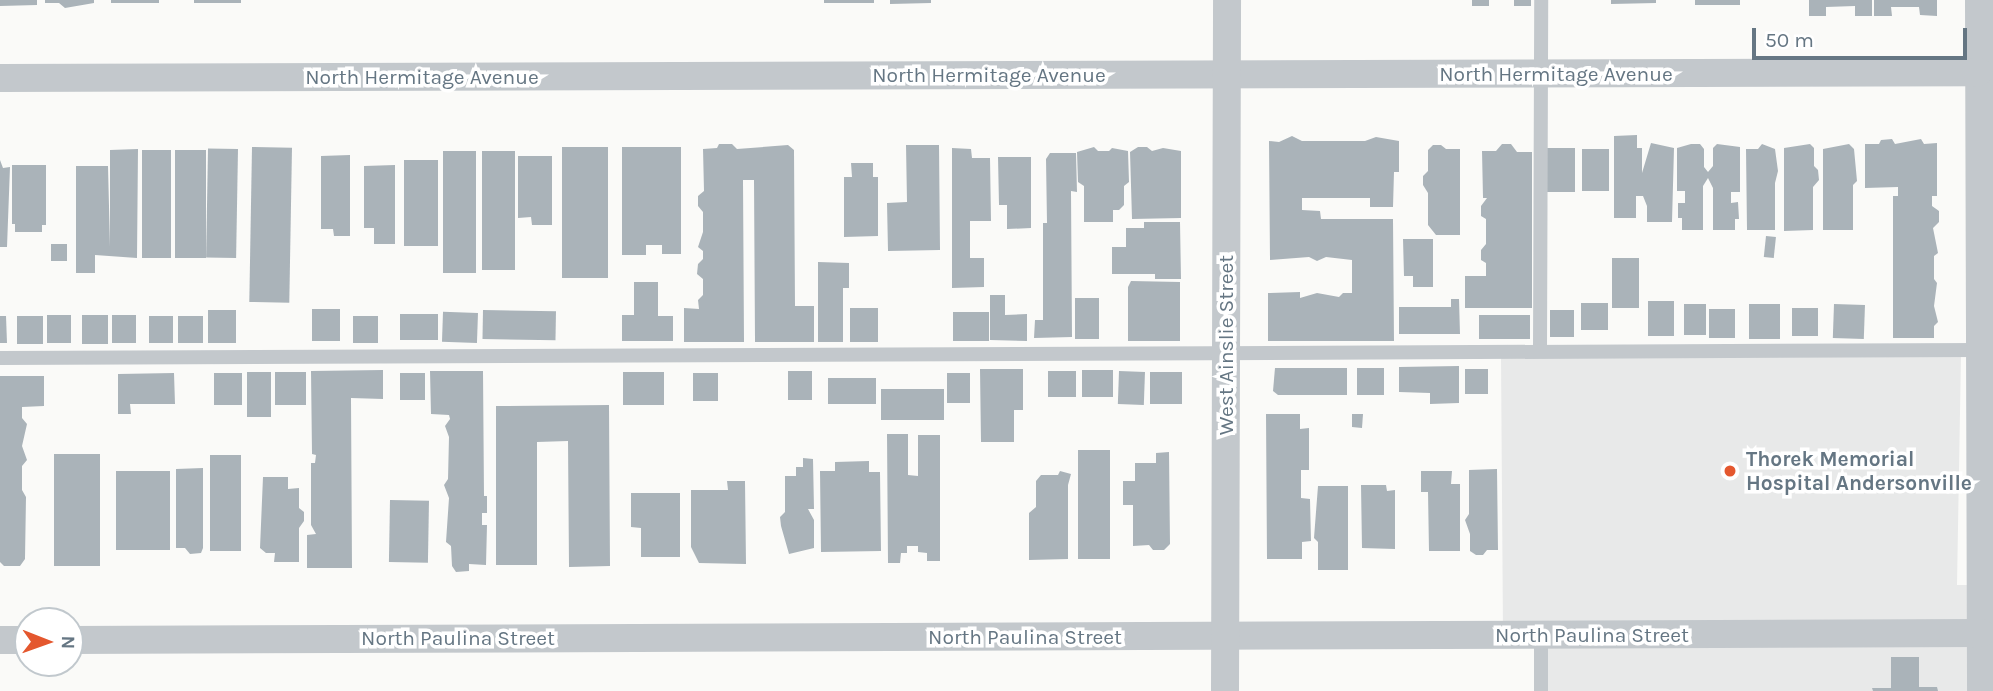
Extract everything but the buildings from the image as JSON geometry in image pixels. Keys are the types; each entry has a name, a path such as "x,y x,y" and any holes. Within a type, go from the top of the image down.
{"street":[{"name":"West Ainslie Street","path":"1225,691 1227,0"},
{"path":"1979,0 1981,691"},
{"name":"North Hermitage Avenue","path":"0,78 1979,72"},
{"name":"North Paulina Street","path":"84,640 1980,634"}],"lane":[{"path":"1540,351 1541,0"},
{"path":"0,358 1980,350"},
{"path":"1541,635 1541,691"}],"shaded area":[{"name":"Thorek Memorial Hospital Andersonville","path":"1961,355 1957,585 1993,585 1993,691 1539,691 1540,636 1503,634 1501,357"}],"place":[{"name":"Thorek Memorial Hospital Andersonville","path":"1730,471"}]}
